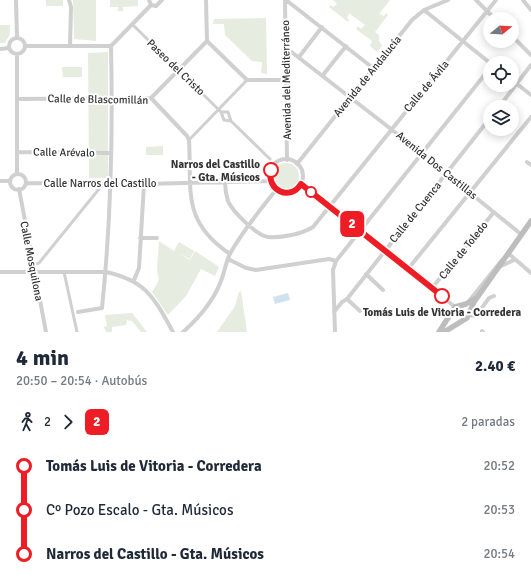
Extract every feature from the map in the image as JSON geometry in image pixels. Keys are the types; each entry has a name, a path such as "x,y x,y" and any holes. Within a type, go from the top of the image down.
{"main road":[{"path":"444,332 458,321 465,320 478,297 500,268 531,221"},
{"path":"439,332 448,328 459,307 478,297"},
{"path":"459,307 466,309 468,314"},
{"path":"458,321 454,319 459,307"},
{"path":"434,332 448,328"}],"street":[{"path":"16,0 16,38"},
{"path":"69,0 71,7 70,46"},
{"path":"149,0 151,5"},
{"path":"25,46 111,46 151,5 158,5 162,0"},
{"path":"206,0 207,41 248,80 286,80"},
{"path":"285,0 374,68"},
{"name":"Avenida del Mediterráneo","path":"285,0 287,160"},
{"name":"Avenida de Andalucía","path":"297,164 412,20 424,10 448,0"},
{"path":"476,0 488,12"},
{"name":"Calle de Ávila","path":"488,12 496,0"},
{"path":"523,0 531,10"},
{"path":"424,10 483,58"},
{"name":"Calle de Ávila","path":"225,182 225,190 231,207 248,224 267,237 306,231 313,227 391,129 483,18"},
{"name":"Paseo del Cristo","path":"133,25 220,110 224,120 231,121"},
{"path":"299,57 322,27"},
{"path":"9,48 10,41 16,38 23,41 25,46"},
{"path":"151,98 207,41"},
{"path":"519,43 531,55"},
{"path":"16,54 21,52 25,46"},
{"path":"78,312 102,308 106,272 110,184 112,98 111,46"},
{"path":"323,75 346,46"},
{"name":"Avenida Dos Castillas","path":"285,47 323,75 522,234"},
{"path":"0,49 9,48 16,54 17,174"},
{"path":"519,81 531,65"},
{"path":"335,332 333,270 336,261 483,77"},
{"path":"230,254 218,246 207,235 196,218 191,204 189,183 189,140 248,80"},
{"path":"519,86 531,95"},
{"path":"504,100 511,92"},
{"name":"Calle de Blascomillán","path":"17,98 151,98 187,136 189,140"},
{"name":"Paseo del Cristo","path":"220,110 228,112 231,121 270,159"},
{"path":"408,269 531,117"},
{"name":"Calle de Cuenca","path":"347,299 384,250 483,127"},
{"name":"Calle Arévalo","path":"18,152 111,153"},
{"path":"281,160 287,160 297,164 302,171 301,184 292,192 282,192 276,190 270,181 271,170 274,165 281,160"},
{"path":"17,174 24,176 26,183 19,190 12,187 10,181 11,178 17,174"},
{"path":"0,181 10,181"},
{"name":"Calle Narros del Castillo","path":"26,183 144,184 270,181"},
{"path":"33,265 39,263 103,184"},
{"path":"134,280 139,268 144,184"},
{"path":"301,184 432,288 459,307 499,262 508,255 531,273"},
{"name":"Calle Mosquilona","path":"19,190 46,332"},
{"path":"183,332 204,312 213,299 221,282 230,254 248,224 276,190"},
{"name":"Calle de Toledo","path":"432,288 494,212"},
{"path":"140,238 157,238"},
{"path":"228,259 246,268 256,270 329,259 336,261"},
{"path":"500,268 514,260"},
{"path":"39,263 42,272"},
{"path":"0,272 106,272 134,280 154,299 173,332"},
{"path":"64,272 77,332"},
{"path":"366,274 383,290"},
{"path":"468,314 476,316 489,298 494,296"},
{"path":"334,299 342,302"},
{"path":"334,312 342,302 347,299 360,310"}],"shaded area":[{"path":"46,0 63,0 63,6 46,6"},
{"path":"73,0 96,0 96,41 74,39"},
{"path":"110,0 138,0 138,6 123,7 123,11 118,11 118,7 110,7"},
{"path":"333,0 390,0 379,14 384,16 386,13 388,15 375,32 379,35 379,41 382,46 377,52 370,46 372,41 356,29 358,26 361,29 365,25 349,13 347,18 349,20 348,22 329,7 331,5 333,7 337,4"},
{"path":"266,18 267,74 261,73 262,62 252,61 225,35 224,24 213,24 214,19"},
{"path":"0,25 10,25 10,34 5,43 0,43"},
{"path":"108,52 108,178 89,178 88,53"},
{"path":"62,67 82,67 82,77 63,77"},
{"path":"163,146 163,155 146,155 146,147"},
{"path":"286,163 295,167 299,176 295,185 286,189 277,185 273,176 277,167"},
{"path":"159,241 174,251 179,242 194,251 190,259 178,253 190,260 195,251 219,267 215,276 201,269 186,296 168,315 152,292 159,280 157,270"},
{"path":"241,291 247,332 217,332 235,306 239,292"},
{"path":"132,313 147,332 141,332 132,321 127,320 126,325 112,327 112,332 106,332 104,327 107,326 105,315"}],"water":[{"path":"288,293 290,300 275,304 273,297"}],"bus line":[{"name":"2","path":"271,170 270,181 276,190 288,193 297,189 301,184 442,296"}],"place":[{"name":"Narros del Castillo - Gta. Músicos","path":"271,170"},
{"name":"Tomás Luis de Vitoria - Corredera","path":"442,296"}]}
